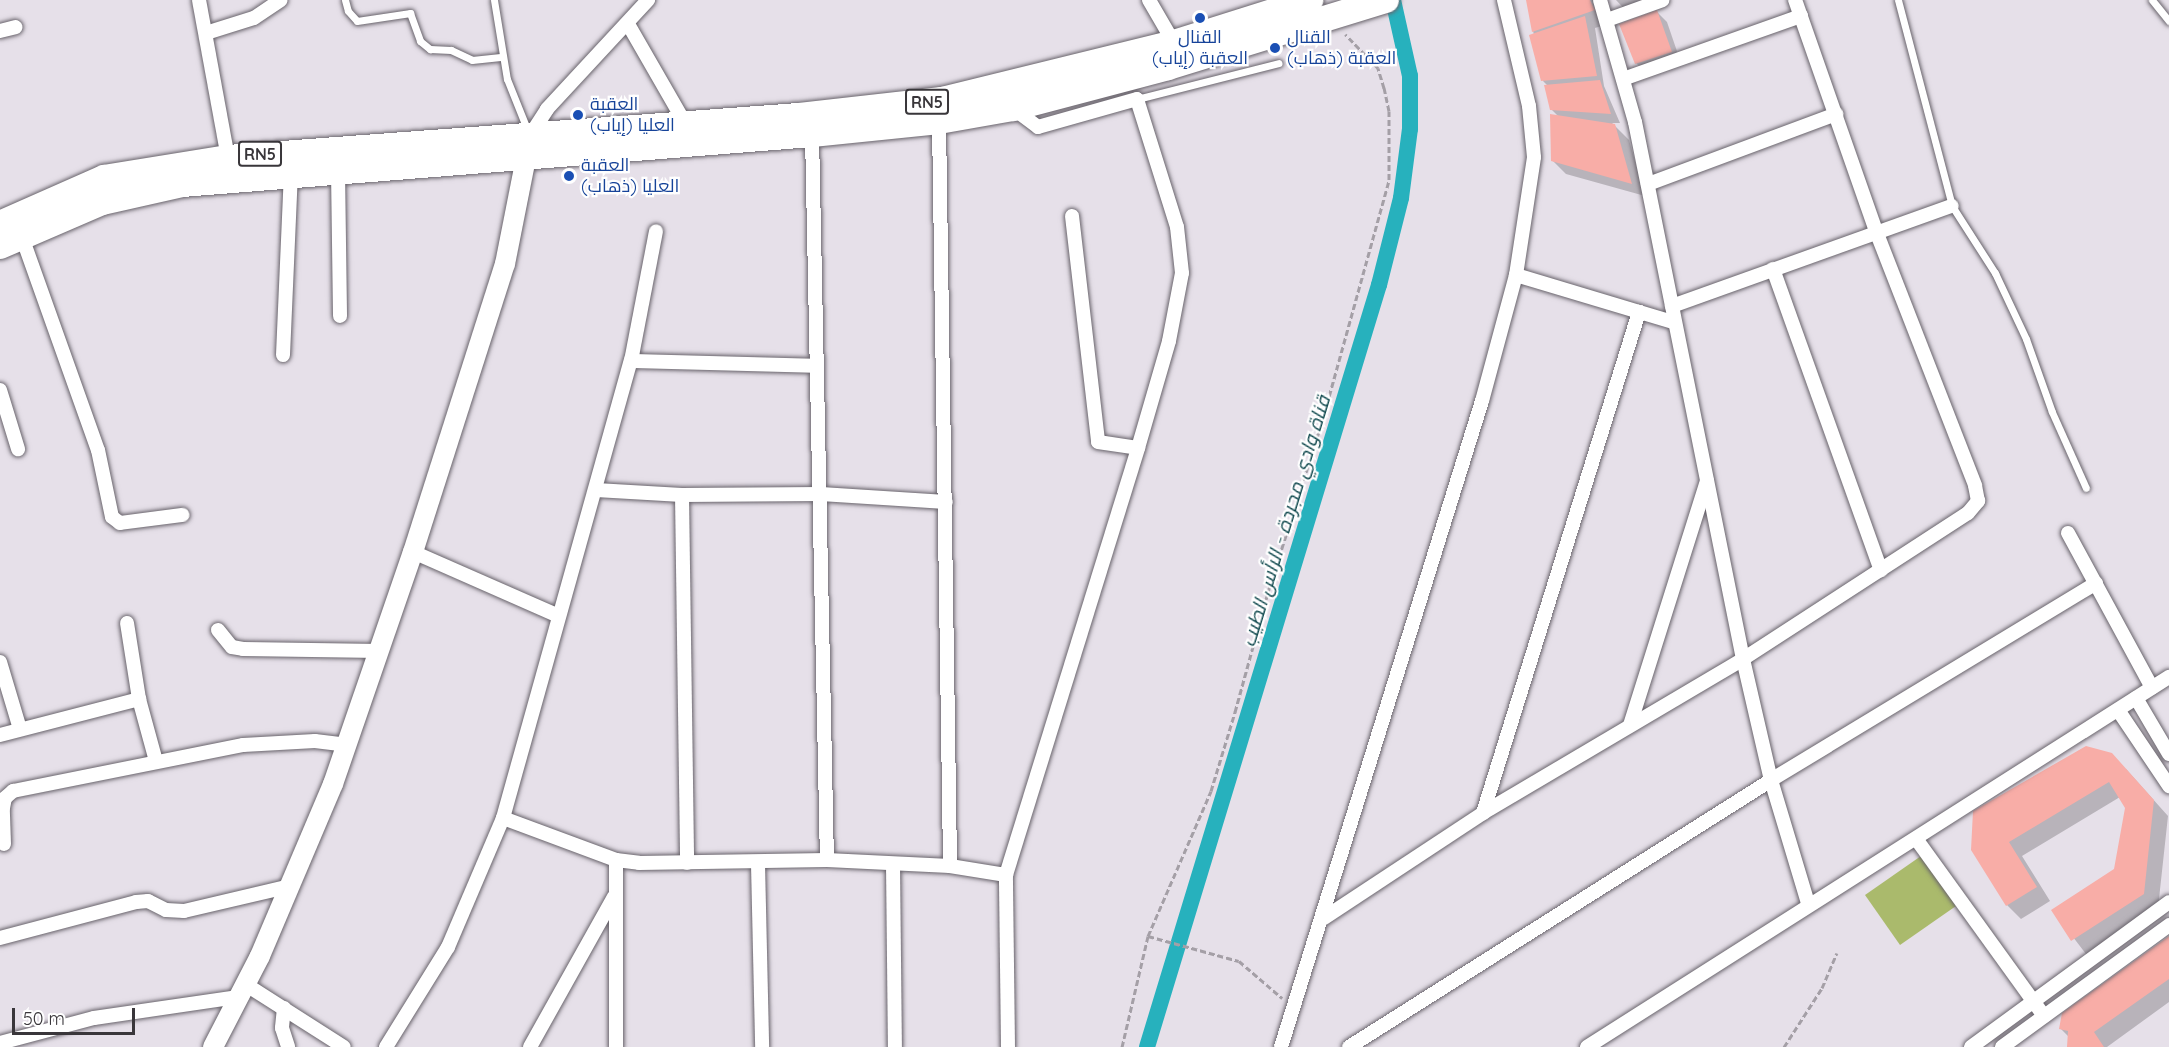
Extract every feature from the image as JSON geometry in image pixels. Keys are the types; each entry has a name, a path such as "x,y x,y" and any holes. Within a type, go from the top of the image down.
{"highway":[{"name":"RN5","path":"11,242 87,208 125,196 182,184 338,171 686,125 942,100 1174,44 1256,8 1310,0"},
{"name":"RN5","path":"0,224 104,178 228,158 812,134 939,121 1013,108 1338,16 1386,0"}],"street":[{"path":"199,0 228,158"},
{"path":"206,33 254,18 281,0"},
{"path":"213,1047 291,886 321,818 380,651 505,264 529,145 547,109 648,0"},
{"path":"1149,0 1174,44"},
{"path":"1281,1047 1324,918 1378,730 1482,401 1516,275 1534,157 1529,105 1504,0"},
{"path":"1600,0 1623,78 1648,184 1672,306 1673,322 1743,659 1771,780 1808,903"},
{"path":"1607,20 1663,0"},
{"path":"1324,918 1483,813 1743,659 1968,513 1975,506 1978,493 1876,231 1795,0"},
{"path":"1623,78 1801,16"},
{"path":"628,24 686,125"},
{"path":"0,31 16,27"},
{"path":"1008,1047 1006,875 1138,448 1169,341 1182,273 1177,227 1137,99 1038,127 1013,108"},
{"path":"1648,184 1836,114"},
{"path":"939,121 950,866"},
{"path":"812,134 827,860"},
{"path":"338,171 340,316"},
{"path":"283,355 291,175"},
{"path":"1672,306 1876,231 1952,206"},
{"path":"1072,216 1098,442 1138,448"},
{"path":"386,1047 448,947 503,818 631,361 656,231"},
{"path":"11,242 98,450 112,517 120,523 182,515"},
{"path":"1773,269 1881,570"},
{"path":"1516,275 1673,322"},
{"path":"1483,813 1639,312"},
{"path":"631,361 816,366"},
{"path":"0,390 18,449"},
{"path":"1630,725 1707,479"},
{"path":"596,490 682,495 821,494 946,502"},
{"path":"682,495 687,863"},
{"path":"2068,533 2152,688"},
{"path":"413,552 559,616"},
{"path":"1348,1047 1771,780 2096,583"},
{"path":"127,623 139,699 156,761"},
{"path":"218,630 232,647 243,649 380,651"},
{"path":"0,662 20,729"},
{"path":"1587,1047 1808,903 1917,840 2169,677"},
{"path":"2136,698 2169,754"},
{"path":"0,735 139,699"},
{"path":"2118,710 2169,786"},
{"path":"4,844 3,808 6,798 13,791 156,761 281,742 346,745"},
{"path":"503,818 616,860 758,864 827,860 950,866 1006,875"},
{"path":"1917,840 2044,1016"},
{"path":"616,860 614,896 616,1047"},
{"path":"758,864 762,1047"},
{"path":"893,864 896,1047"},
{"path":"0,938 136,902 148,901 166,910 184,911 291,886"},
{"path":"530,1047 614,896"},
{"path":"1971,1047 2169,902"},
{"path":"2002,1047 2021,1042 2044,1016 2169,925"},
{"path":"0,1043 94,1018 241,990 284,1008 344,1047"},
{"path":"284,1008 282,1028 288,1047"},
{"path":"2008,1022 2021,1042"}],"lane":[{"path":"345,0 348,12 357,21 410,13 420,41 430,49 451,50 472,60 503,57"},
{"path":"494,0 503,57 515,107 529,145"},
{"path":"1898,0 1952,206 1995,273 2026,339 2052,412 2086,488"},
{"path":"2152,0 2169,21"},
{"path":"1137,99 1279,63"}],"path":[{"path":"1122,1047 1148,936 1211,791 1322,422 1389,180 1389,111 1377,68 1338,16"},
{"path":"1148,936 1209,952 1252,969 1293,1010"},
{"path":"1784,1047 1822,988 1837,953"}],"green space":[{"path":"1921,856 1956,906 1900,945 1865,895"}],"building":[{"path":"1526,0 1590,0 1595,10 1532,32"},
{"path":"1657,10 1672,52 1635,64 1619,24"},
{"path":"1585,16 1597,76 1541,81 1529,35"},
{"path":"1600,80 1611,114 1550,110 1544,85"},
{"path":"1550,114 1615,124 1632,184 1551,161"},
{"path":"2086,746 2112,753 2154,800 2144,894 2071,941 2051,910 2114,869 2125,808 2109,782 2009,842 2037,887 2006,906 1971,850 1973,811"},
{"path":"2169,936 2169,979 2094,1032 2104,1047 2067,1047 2068,1031 2059,1029 2062,1013"}],"waterway":[{"name":"قناة وادي مجردة - الرأس الطيب","path":"1147,1047 1379,285 1401,198 1410,129 1410,76 1393,0"}],"place":[{"name":"القنال العقبة (إياب)","path":"1200,18"},
{"name":"القنال العقبة (ذهاب)","path":"1275,48"},
{"name":"العقبة العليا (إياب)","path":"578,115"},
{"name":"العقبة العليا (ذهاب)","path":"569,176"}]}
